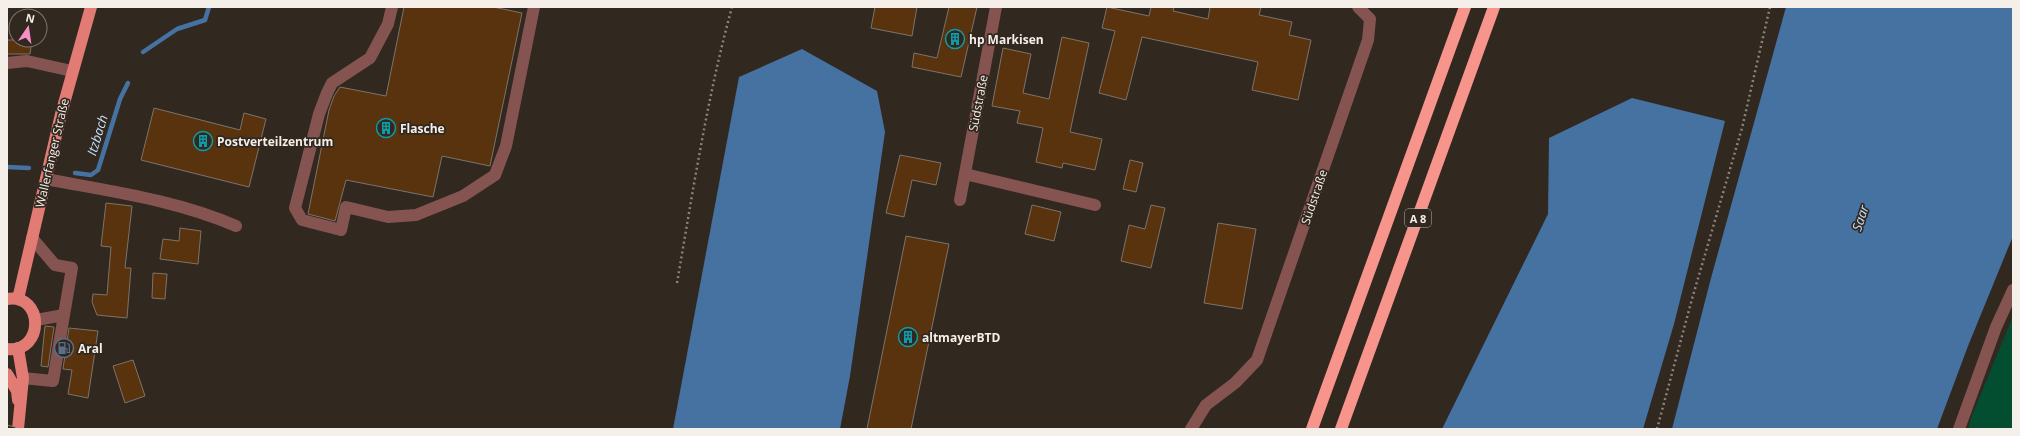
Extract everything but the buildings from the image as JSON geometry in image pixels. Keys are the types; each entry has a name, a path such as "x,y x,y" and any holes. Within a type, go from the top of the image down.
{"highway":[{"name":"A 8","path":"1312,429 1465,7"},
{"name":"A 8","path":"1341,429 1494,7"}],"main road":[{"name":"Wallerfanger Straße","path":"13,299 32,238 72,71 92,7"},
{"path":"13,299 30,307 36,320 36,329 32,337 26,344 12,348 23,378 18,429"},
{"path":"7,374 17,391 19,415"}],"street":[{"path":"392,7 388,24 370,58 332,83 327,93 319,114 295,208 302,220 341,230 346,207 388,217 416,215 463,196 495,176 506,146 534,7"},
{"name":"Südstraße","path":"960,200 996,7"},
{"name":"Südstraße","path":"1191,429 1206,405 1235,383 1257,360 1368,40 1370,19 1358,7"},
{"path":"7,63 27,61 72,71"},
{"path":"965,174 1095,205"},
{"path":"46,179 142,197 221,219 236,226"},
{"path":"23,378 53,381 72,268 55,265 32,238"},
{"path":"1958,429 1996,327 2013,290"},
{"path":"36,320 64,315"}],"path":[{"path":"677,283 700,148 720,51 732,7"},
{"path":"1657,429 1692,299 1742,128 1770,7"}],"green space":[{"path":"2013,316 2013,429 1968,429 1971,418"}],"water":[{"name":"Saar","path":"1786,7 2013,7 2013,236 1968,346 1937,429 1672,429 1711,278"},
{"path":"802,49 877,91 885,132 850,376 840,429 673,429 739,77"},
{"path":"1632,98 1725,121 1674,324 1643,429 1442,429 1548,214 1549,138"}],"waterway":[{"name":"Itzbach","path":"143,52 177,29 205,20 209,7"},
{"name":"Itzbach","path":"75,173 91,175 98,170 120,99 128,83"},
{"name":"Itzbach","path":"7,167 29,168"}],"railway":[{"path":"7,427 15,429"}],"place":[{"name":"hp Markisen","path":"955,39"},
{"name":"Flasche","path":"386,128"},
{"name":"Postverteilzentrum","path":"203,141"},
{"name":"altmayerBTD","path":"908,337"},
{"name":"Aral","path":"64,348"}]}
